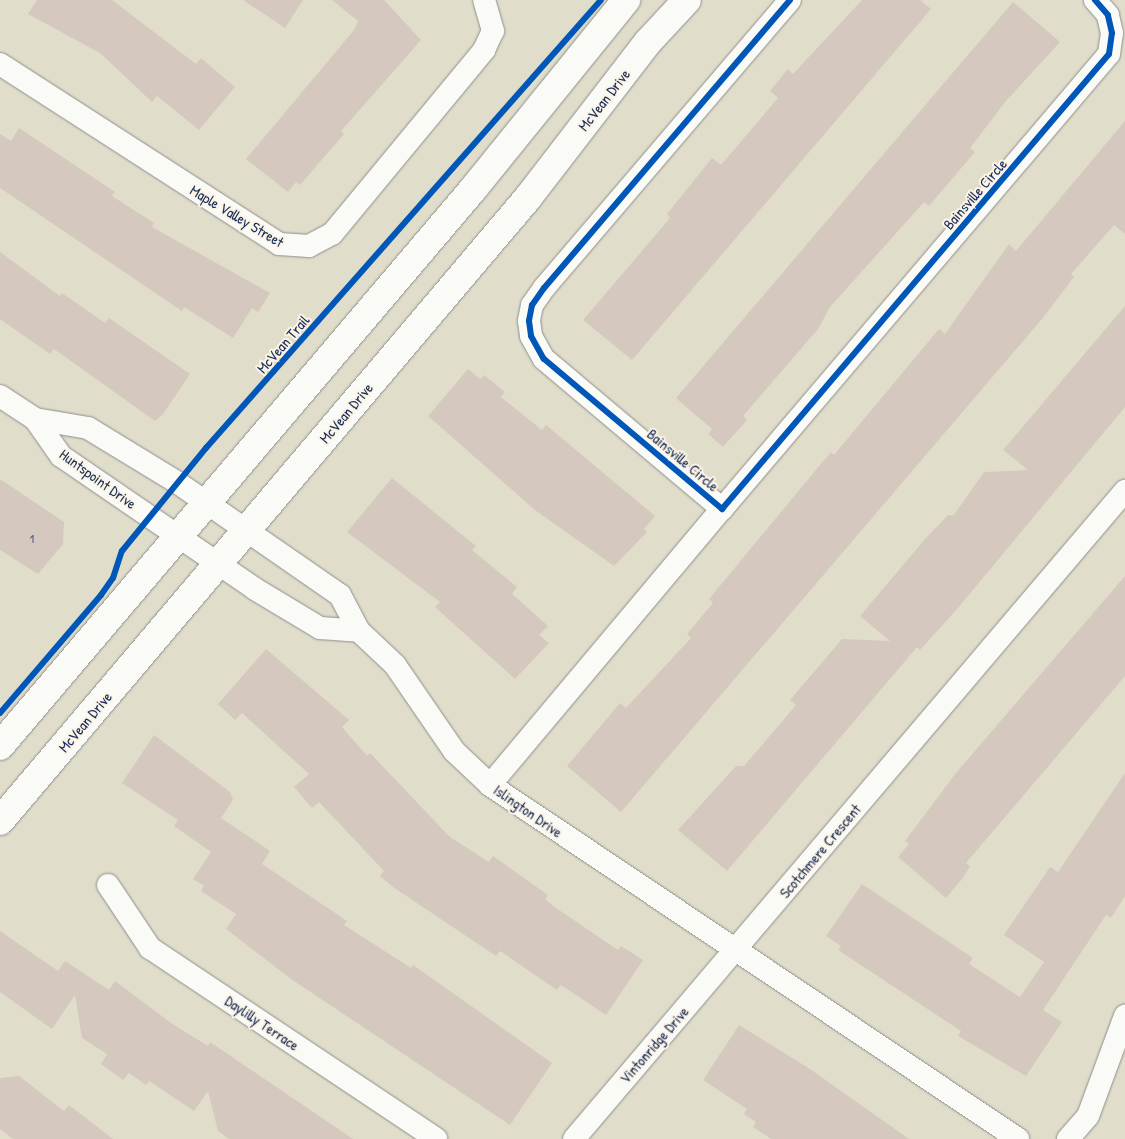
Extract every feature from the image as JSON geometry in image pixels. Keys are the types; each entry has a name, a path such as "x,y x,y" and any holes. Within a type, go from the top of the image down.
{"main road":[{"path":"0,746 207,503 626,0"},
{"name":"McVean Drive","path":"0,821 527,199 648,42 687,0"}],"street":[{"name":"Maple Valley Street","path":"0,64 278,244 309,246 332,234 484,50 493,30 484,0"},
{"name":"Bainsville Circle","path":"722,509 544,359 531,336 529,321 532,306 544,288 790,0"},
{"name":"Bainsville Circle","path":"490,785 1109,54 1112,33 1108,15 1094,0"},
{"name":"Huntspoint Drive","path":"0,396 36,419 88,428 207,503 247,531"},
{"name":"Huntspoint Drive","path":"36,419 61,456 219,564"},
{"name":"Scotchmere Crescent","path":"734,952 1125,491"},
{"name":"Islington Drive","path":"247,531 340,595 359,631 395,665 454,751 490,785 734,952"},
{"path":"219,564 320,628 359,631"},
{"name":"Daylilly Terrace","path":"108,885 150,948 436,1139"},
{"name":"Vintonridge Drive","path":"574,1139 734,952"},
{"path":"734,952 1018,1139"},
{"path":"1068,1139 1088,1116 1125,1016"}],"building":[{"path":"37,0 112,0 196,64 201,58 235,87 199,130 157,96 152,102 100,53 28,14"},
{"path":"243,0 303,0 285,28"},
{"path":"332,0 384,0 421,40 341,131 344,134 300,185 296,182 288,192 246,159 354,30 358,21"},
{"path":"862,0 920,0 931,9 632,360 583,320 670,218 667,214 712,158 721,165 778,98 770,91 788,69 793,74"},
{"path":"1013,2 1060,42 1006,101 970,148 975,152 929,206 924,202 830,307 818,329 743,416 747,420 723,447 708,434 712,429 676,398"},
{"path":"1125,121 1125,234 1114,225 1071,274 1074,277 1042,319 621,812 567,766 620,703 626,708 691,638 687,634 713,603 709,599 815,471 831,452 834,455 939,329 945,334 1009,244 1016,251"},
{"path":"19,128 115,192 112,196 154,223 152,227 270,293 258,312 252,308 233,338 184,307 182,311 0,188 0,134 11,141"},
{"path":"0,252 60,296 62,293 105,323 109,318 190,374 163,414 155,421 54,349 50,354 0,319"},
{"path":"1125,306 1125,407 957,609 920,650 917,647 727,871 678,830 736,766 744,766 796,705 790,700 842,639 890,641 860,616 926,538 948,515 954,515 984,472 1028,470 1003,450"},
{"path":"468,369 480,379 484,375 505,392 501,397 542,430 546,425 655,516 644,529 647,532 614,566 535,510 428,416"},
{"path":"392,478 476,546 472,550 517,587 512,594 548,626 539,635 549,643 515,679 435,607 440,602 347,532"},
{"path":"0,479 64,522 63,544 38,574 0,550"},
{"path":"1125,576 1125,676 966,863 970,866 963,878 946,898 898,857 909,844 905,841 956,773"},
{"path":"266,649 349,720 342,727 367,756 370,753 450,837 489,862 493,856 548,895 545,899 556,908 618,950 621,946 643,960 606,1015 561,985 557,990 500,951 496,956 393,887 380,876 384,871 319,802 312,808 294,787 309,774 242,713 235,720 218,704"},
{"path":"154,735 230,792 233,800 221,818 270,851 262,864 347,921 344,925 411,968 413,965 552,1063 510,1125 291,979 226,929 236,914 201,891 204,886 193,879 211,852 174,826 178,820 122,783"},
{"path":"1125,773 1125,896 1111,918 1106,915 1043,1010 1062,1022 1026,1076 958,1036 961,1031 838,950 841,946 826,936 862,884 973,958 969,964 1020,997 1044,962 1004,935 1050,867 1058,872"},
{"path":"0,931 58,971 65,961 109,990 115,981 171,1023 208,1046 210,1042 353,1139 229,1139 218,1131 208,1091 194,1111 149,1081 146,1085 129,1073 123,1080 101,1064 107,1054 82,1038 75,995 52,1029 0,992"},
{"path":"739,1025 810,1069 909,1139 771,1139 753,1127 756,1122 744,1114 747,1109 703,1080"},
{"path":"19,1076 64,1111 69,1105 113,1139 13,1139 0,1129 0,1078"}],"cycle path":[{"name":"McVean Trail","path":"0,713 101,595 113,578 122,551 206,448 601,0"},
{"path":"790,0 544,288 532,305 529,321 531,336 544,359 722,509 1109,54 1112,33 1108,15 1095,0"}]}
